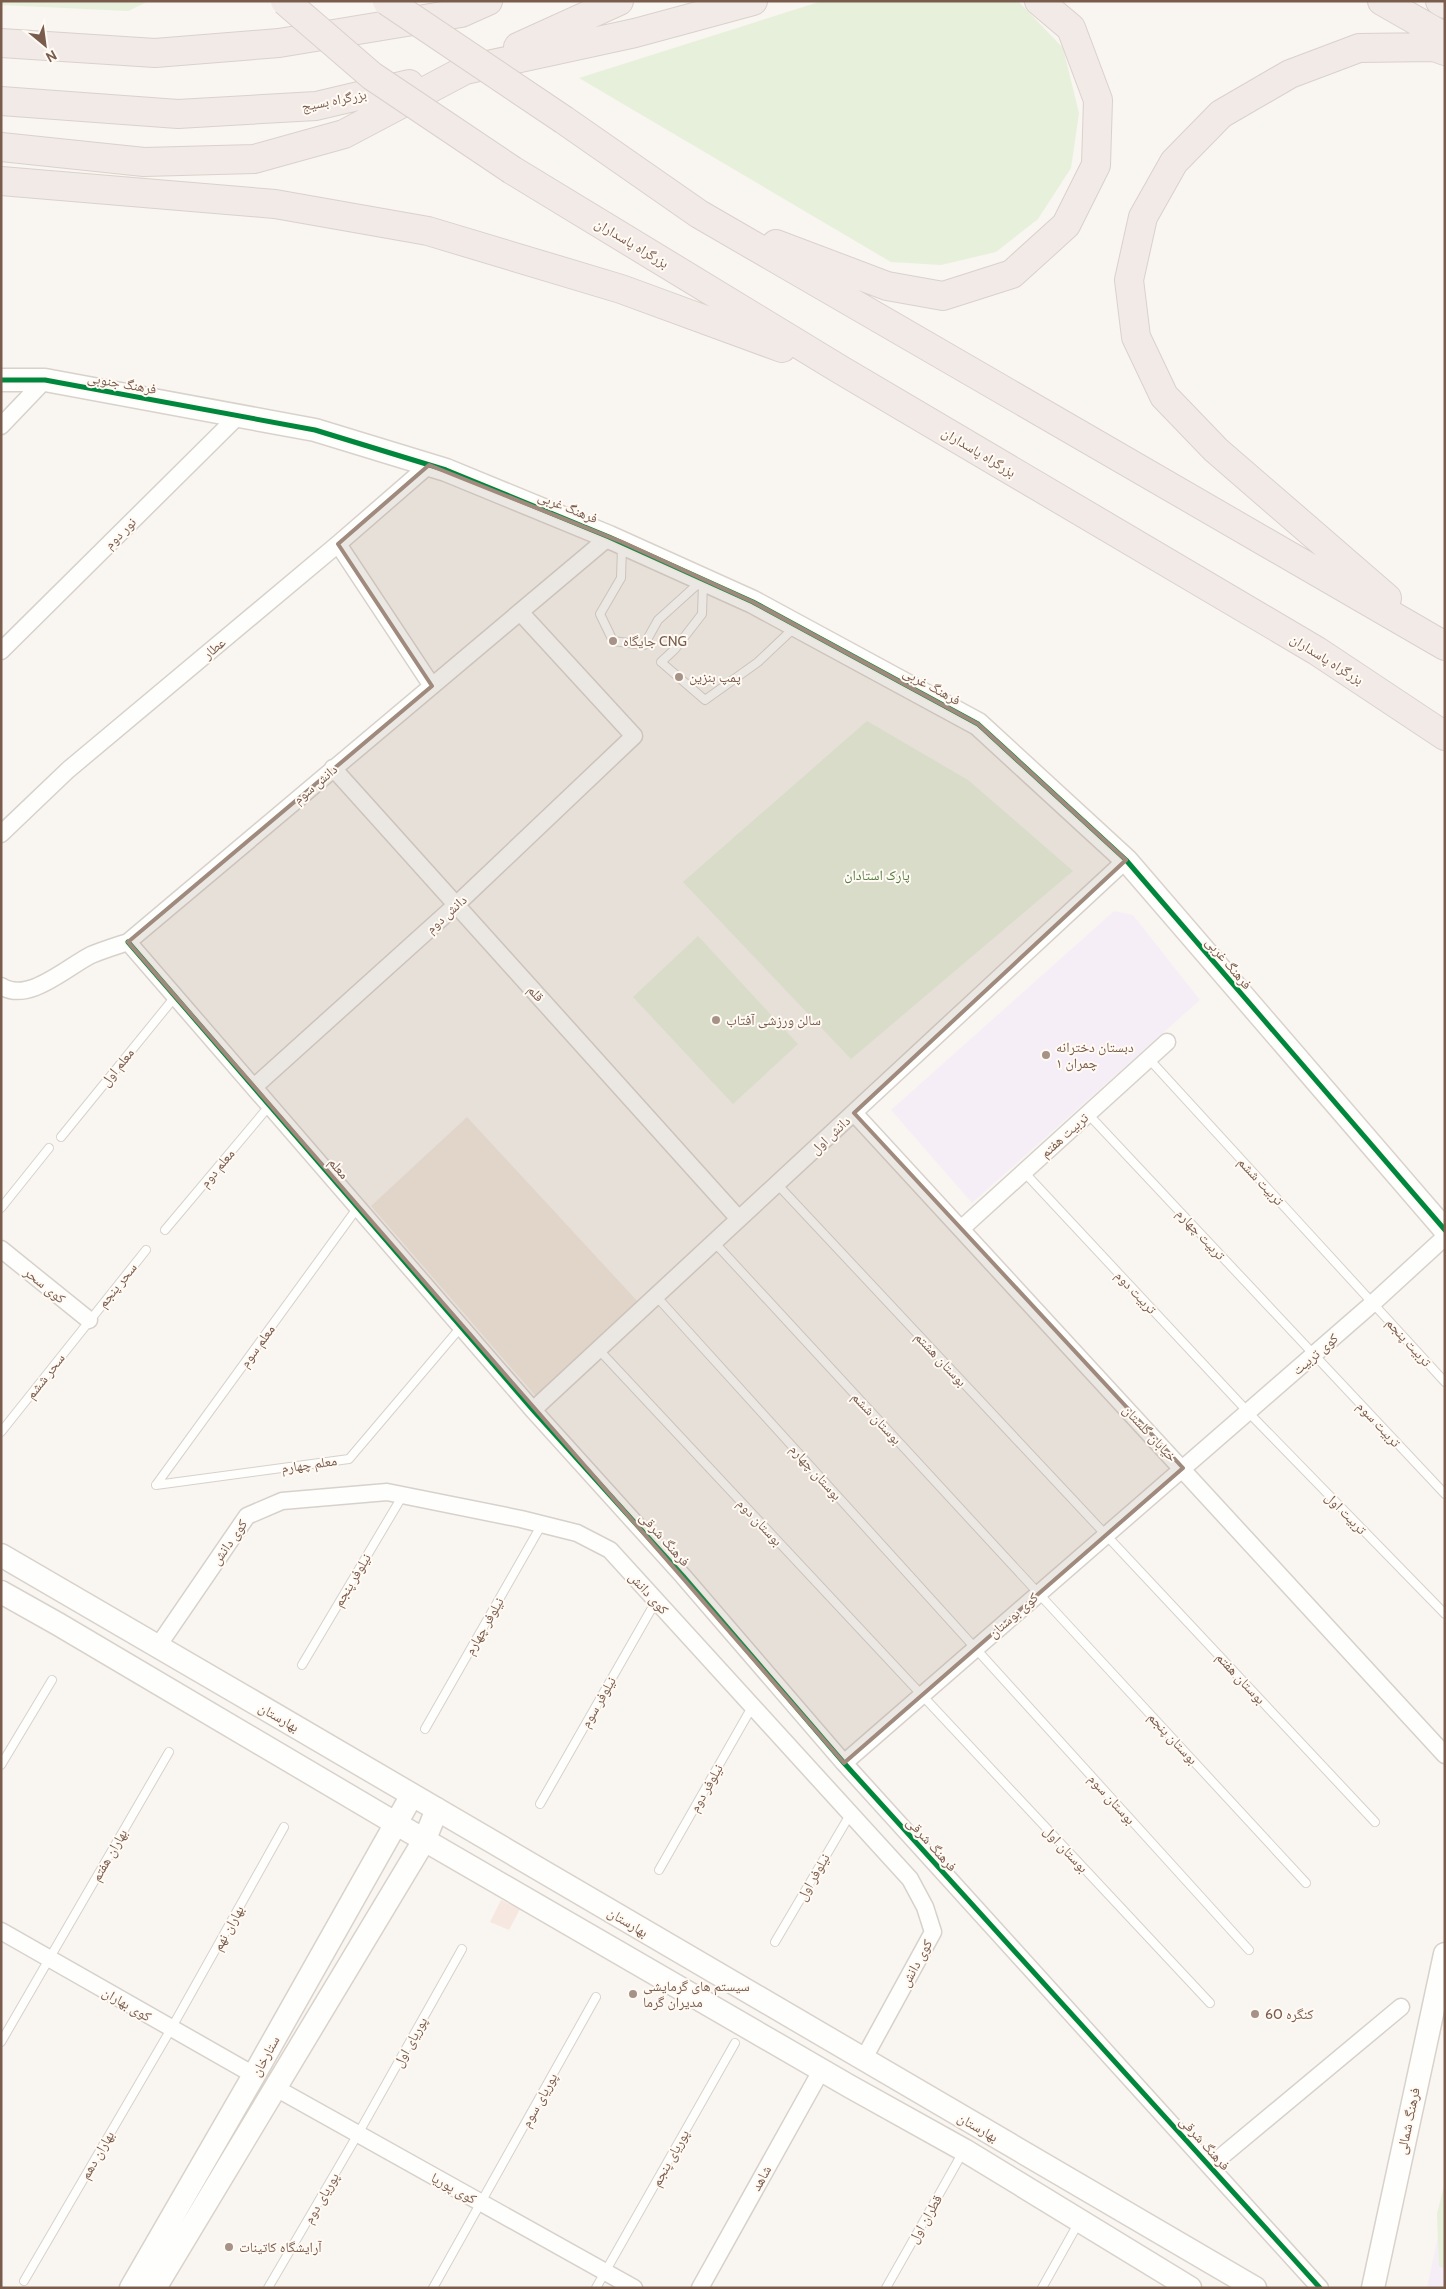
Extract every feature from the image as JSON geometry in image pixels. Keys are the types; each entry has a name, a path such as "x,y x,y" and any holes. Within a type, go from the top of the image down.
{"highway":[{"name":"بزرگراه پاسداران","path":"285,1 372,76 512,170 841,370 1317,652 1445,736"},
{"path":"387,1 700,214 1439,643"},
{"path":"279,43 406,1"},
{"path":"1,43 155,53 279,43 461,13 488,1"},
{"name":"بزرگراه بسیج","path":"1,101 178,114 316,106 465,70 619,1"},
{"path":"1,147 144,162 254,159 344,134 465,70 635,33 753,1"},
{"path":"700,214 886,286 943,296 1012,274 1066,225 1096,165 1098,100 1071,28 1039,1"},
{"path":"1382,1 1445,37"},
{"path":"1440,1 1445,4"},
{"path":"1439,643 1216,450 1164,396 1136,337 1129,280 1143,217 1174,162 1221,114 1290,74 1359,48 1434,46 1445,51"},
{"path":"1,181 275,204 428,231 621,289 841,370"}],"street":[{"name":"فرهنگ جنوبی","path":"1,380 45,380 238,416"},
{"path":"1,426 45,380"},
{"name":"فرهنگ غربی","path":"238,416 315,430 429,465 616,540 753,602 978,724 1126,860 1445,1230"},
{"name":"نور دوم","path":"1,651 238,416"},
{"name":"عطار","path":"1,834 68,770 338,544 429,465"},
{"name":"دانش سوم","path":"1,986 24,992 46,982 91,956 128,942 520,612 616,540"},
{"path":"338,544 432,686"},
{"name":"دانش دوم","path":"254,1088 456,905 634,736 520,612"},
{"name":"قلم","path":"333,768 739,1219"},
{"name":"دانش اول","path":"533,1410 1126,860"},
{"name":"معلم","path":"128,942 174,998 270,1105 533,1410"},
{"name":"تربیت هفتم","path":"961,1229 1167,1042"},
{"name":"خیابان گلستان","path":"854,1113 1183,1468 1445,1755"},
{"name":"کوی تربیت","path":"1183,1468 1373,1303 1445,1237"},
{"name":"کوی سحر","path":"1,1249 89,1320"},
{"name":"فرهنگ شرقی","path":"533,1410 683,1576 844,1763 1320,2288"},
{"name":"کوی بوستان","path":"844,1763 1183,1468"},
{"name":"کوی دانش","path":"158,1646 246,1516 282,1501 387,1492 577,1533 610,1550 910,1879 926,1907 933,1932 863,2060"},
{"name":"بهارستان","path":"1,1555 437,1809 838,2046 1255,2288"},
{"name":"بهارستان","path":"1,1592 395,1823 849,2086 964,2150 1190,2288"},
{"name":"ستارخان","path":"132,2288 412,1795"},
{"name":"ستارخان","path":"155,2288 424,1839 437,1809"},
{"name":"کوی بهاران","path":"1,1931 254,2076"},
{"name":"فرهنگ شمالی","path":"1373,2288 1445,1954"},
{"path":"1210,2166 1401,2007"},
{"path":"822,2069 838,2046"},
{"path":"849,2086 863,2060"},
{"name":"شاهد","path":"700,2288 822,2069"},
{"name":"کوی پوریا","path":"274,2087 634,2288"}],"lane":[{"path":"616,540 622,578 600,614 613,641 644,645 658,620 703,579"},
{"path":"703,579 702,614 675,649 661,662 705,700 758,662 797,625"},
{"name":"معلم اول","path":"61,1137 174,998"},
{"name":"تربیت ششم","path":"1149,1058 1373,1303"},
{"name":"معلم دوم","path":"165,1230 270,1105"},
{"name":"تربیت چهارم","path":"1088,1114 1313,1355"},
{"path":"1,1208 49,1148"},
{"name":"تربیت دوم","path":"1024,1172 1248,1412"},
{"name":"بوستان هشتم","path":"776,1184 1106,1534"},
{"name":"معلم سوم","path":"156,1485 358,1207"},
{"name":"بوستان ششم","path":"714,1242 1039,1593"},
{"name":"سحر پنجم","path":"89,1320 146,1250"},
{"name":"بوستان چهارم","path":"656,1296 975,1648"},
{"name":"تربیت پنجم","path":"1373,1303 1445,1382"},
{"name":"سحر ششم","path":"1,1432 89,1320"},
{"name":"معلم چهارم","path":"156,1485 349,1459 461,1326"},
{"name":"بوستان دوم","path":"599,1350 922,1694"},
{"name":"تربیت سوم","path":"1313,1355 1445,1494"},
{"name":"تربیت اول","path":"1248,1412 1445,1614"},
{"name":"نیلوفر پنجم","path":"302,1665 403,1495"},
{"name":"نیلوفر چهارم","path":"425,1729 542,1524"},
{"name":"بوستان هفتم","path":"1106,1534 1375,1822"},
{"name":"بوستان پنجم","path":"1039,1593 1306,1882"},
{"name":"نیلوفر سوم","path":"540,1804 656,1601"},
{"name":"بوستان سوم","path":"975,1648 1249,1950"},
{"path":"1,1765 52,1680"},
{"name":"بوستان اول","path":"922,1694 1210,2003"},
{"name":"نیلوفر دوم","path":"659,1870 752,1707"},
{"name":"بهاران هفتم","path":"1,2042 169,1752"},
{"name":"نیلوفر اول","path":"775,1942 851,1813"},
{"name":"بهاران نهم","path":"171,2029 284,1827"},
{"name":"پوریای اول","path":"358,2134 462,1949"},
{"name":"پوریای سوم","path":"433,2288 596,1998"},
{"name":"بهاران دهم","path":"24,2281 171,2029"},
{"name":"پوریای پنجم","path":"596,2288 734,2043"},
{"name":"پوریای دوم","path":"268,2288 358,2134"},
{"name":"قطران اول","path":"886,2288 964,2150"},
{"path":"1042,2288 1080,2220"}],"highlighted area":[{"path":"429,465 622,542 753,602 978,724 1126,860 854,1113 1183,1468 844,1763 128,942 432,686 338,544"}],"shaded area":[{"name":"دبستان دخترانه چمران ۱","path":"1114,911 1133,915 1200,1000 972,1203 891,1110"},
{"path":"467,1117 640,1304 539,1400 371,1206"},
{"path":"501,1900 520,1909 509,1930 490,1922"},
{"path":"1445,2203 1445,2288 1427,2288"}],"green space":[{"path":"1,1 149,1 128,11 1,5"},
{"path":"822,1 1018,1 1063,48 1079,113 1071,168 1038,219 996,252 941,265 891,262 579,78"},
{"name":"پارک استادان","path":"867,721 968,780 1073,871 851,1059 683,882"},
{"name":"سالن ورزشی آفتاب","path":"698,936 798,1044 733,1104 633,997"},
{"path":"1445,2182 1445,2269 1439,2266 1437,2214"}],"cycle path":[{"path":"1,380 45,380 315,430 446,470 609,537 753,602 978,724 1126,860 1445,1230"},
{"path":"128,942 533,1410 683,1576 844,1763 1320,2288"}],"place":[{"name":"جایگاه CNG","path":"613,641"},
{"name":"پمپ بنزین","path":"679,677"},
{"name":"سالن ورزشی آفتاب","path":"716,1020"},
{"name":"دبستان دخترانه چمران ۱","path":"1046,1055"},
{"name":"سیستم های گرمایشی مدیران گرما","path":"633,1994"},
{"name":"کنگره 60","path":"1255,2014"},
{"name":"آرایشگاه کاتینات","path":"229,2247"}]}
